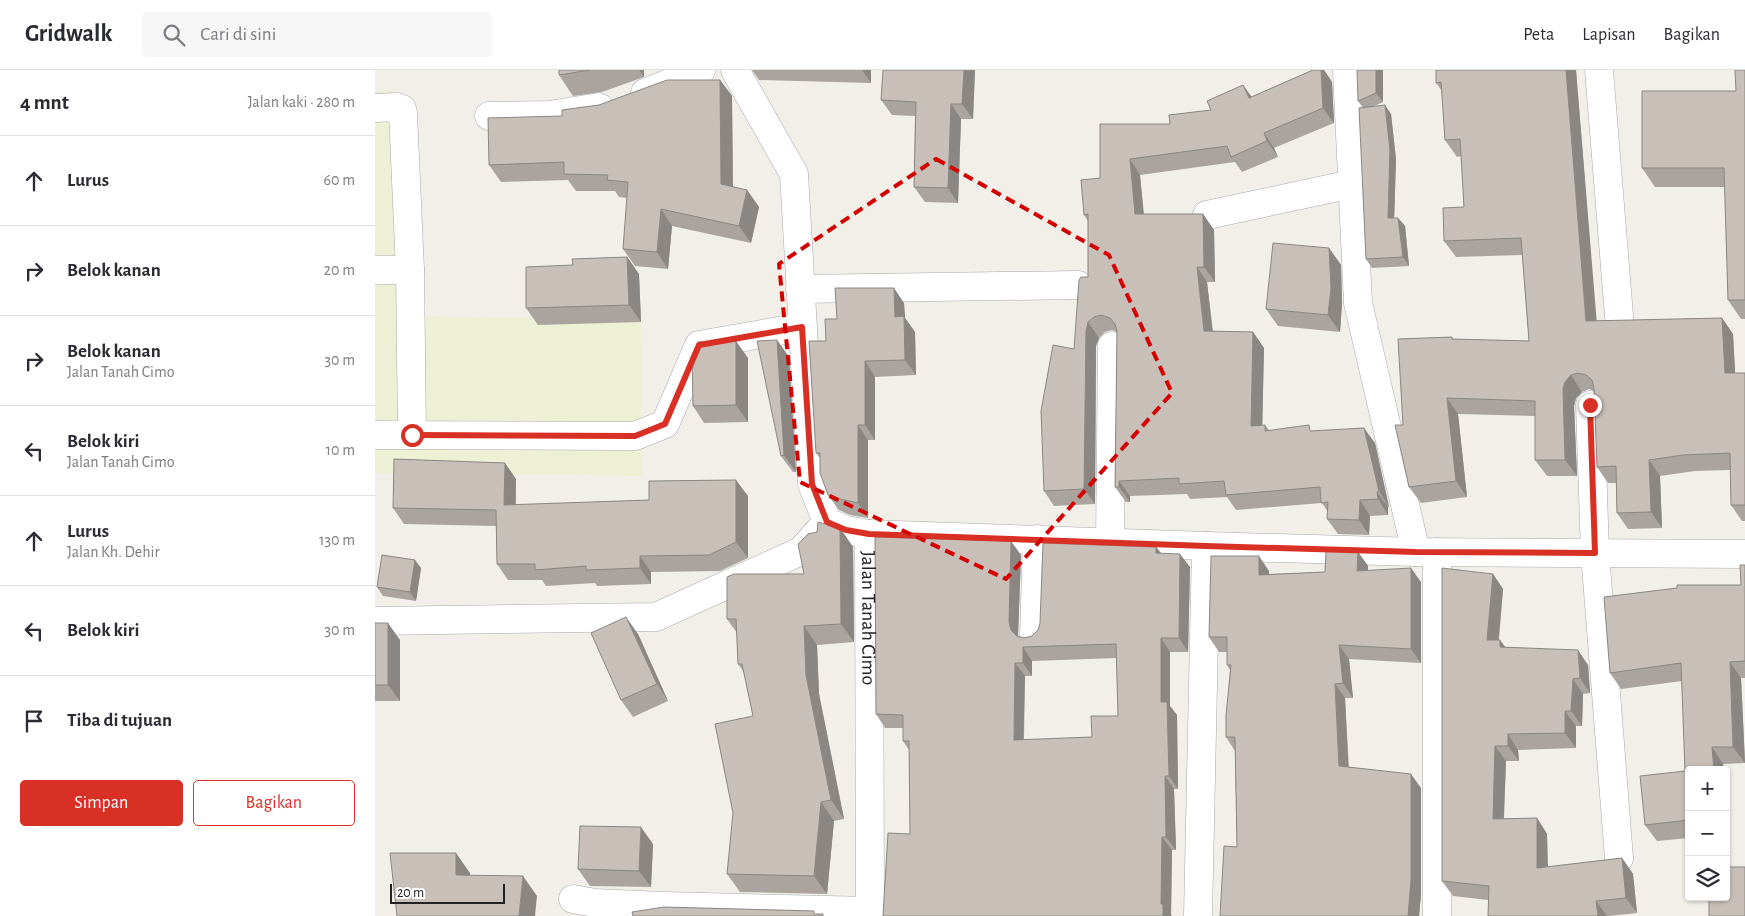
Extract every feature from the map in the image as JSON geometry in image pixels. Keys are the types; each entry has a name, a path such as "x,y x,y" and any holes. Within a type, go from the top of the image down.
{"street":[{"path":"489,116 549,115 606,106 654,90 701,70"},
{"path":"375,621 656,617 801,551 827,522 812,484 794,174 735,70"},
{"path":"1347,70 1351,184 1359,303 1427,552 1437,916"},
{"path":"1599,70 1619,316"},
{"path":"375,108 397,106 402,109 403,114 410,270 412,435"},
{"path":"1207,215 1351,184"},
{"path":"375,270 410,270"},
{"path":"800,289 1078,285"},
{"path":"375,435 635,436 665,424 699,345 802,327"},
{"path":"1110,542 1111,346"},
{"path":"1590,405 1595,553 1619,858"},
{"name":"Jalan Tanah Cimo","path":"827,522 846,530 869,534 870,913"},
{"path":"869,534 1427,552 1745,554"},
{"path":"1034,636 1037,539"},
{"path":"1198,916 1206,546"},
{"path":"573,899 595,903 870,913"}],"highlighted area":[{"path":"936,159 1109,255 1172,393 1006,579 800,482 779,264"}],"green space":[{"path":"395,90 407,316 641,318 642,476 375,473 375,91"}],"building":[{"path":"559,70 590,70 559,75"},
{"path":"883,70 964,70 962,104 951,104 948,188 914,187 916,102 881,100"},
{"path":"1313,70 1321,70 1323,108 1264,133 1267,141 1231,157 1227,146 1130,159 1135,214 1203,214 1204,267 1197,267 1204,331 1253,332 1251,426 1265,425 1265,431 1309,425 1310,431 1364,428 1379,491 1377,492 1378,499 1360,500 1359,520 1327,519 1328,502 1321,503 1320,487 1226,495 1224,481 1179,484 1179,478 1119,481 1119,487 1115,487 1117,331 1115,324 1110,318 1101,315 1094,317 1088,322 1086,331 1084,489 1044,491 1041,411 1053,345 1074,349 1079,280 1081,277 1088,277 1088,214 1084,215 1081,180 1100,178 1100,124 1170,124 1169,115 1211,110 1207,101 1243,85 1249,98"},
{"path":"1357,70 1376,70 1376,93 1358,101"},
{"path":"1436,70 1566,70 1586,321 1722,318 1725,373 1745,373 1745,505 1731,505 1730,453 1683,455 1649,460 1651,512 1617,513 1616,466 1597,467 1594,388 1592,380 1586,375 1578,373 1571,375 1565,382 1563,389 1565,460 1535,460 1535,401 1447,398 1456,481 1409,487 1395,425 1403,425 1398,339 1452,337 1452,339 1529,341 1521,238 1444,241 1443,208 1464,207 1460,139 1445,140 1441,82 1436,83"},
{"path":"1735,70 1745,70 1745,300 1728,300 1724,168 1642,168 1642,91 1736,91"},
{"path":"667,80 720,80 721,184 747,190 739,226 661,209 657,252 623,249 628,182 607,180 608,175 564,174 564,162 489,165 488,118 562,116 562,110 599,105"},
{"path":"1385,105 1390,150 1388,218 1398,218 1403,257 1366,259 1359,108"},
{"path":"1273,243 1329,248 1331,288 1328,315 1266,309"},
{"path":"627,257 629,305 526,308 526,267 573,265 572,259"},
{"path":"835,288 894,288 895,317 904,316 905,360 865,361 865,425 858,425 858,503 828,495 820,473 820,453 816,453 809,341 826,341 825,319 837,319"},
{"path":"777,340 784,455 781,456 757,341"},
{"path":"736,341 736,405 693,406 692,356 698,342"},
{"path":"394,459 505,463 504,505 649,500 649,481 736,480 736,542 709,555 640,556 640,568 586,570 586,566 535,570 535,564 497,564 496,510 393,508"},
{"path":"818,522 840,528 841,624 804,626 806,675 831,800 821,802 814,876 727,874 733,813 715,724 753,716 742,664 738,664 736,619 727,619 727,577 734,574 804,574 798,544 808,534 817,532"},
{"path":"875,537 1011,541 1009,622 1011,630 1017,636 1024,638 1032,636 1038,630 1040,623 1043,543 1156,547 1156,553 1180,554 1179,638 1161,638 1161,702 1167,702 1169,776 1165,776 1166,837 1162,837 1161,904 1163,904 1163,916 883,916 888,833 910,834 909,741 903,741 903,715 876,714","holes":["1116,644 1118,716 1091,716 1092,737 1014,740 1015,663 1023,663 1023,647"]},
{"path":"1326,551 1358,552 1357,571 1411,568 1411,649 1339,645 1343,683 1335,684 1339,766 1411,774 1411,880 1408,916 1220,916 1224,846 1237,847 1235,737 1226,737 1226,715 1231,665 1227,665 1227,637 1209,637 1211,556 1259,556 1259,575 1325,572"},
{"path":"382,555 415,560 410,592 377,587"},
{"path":"1740,565 1745,565 1745,661 1730,662 1733,747 1712,747 1714,766 1685,766 1685,771 1681,663 1610,673 1604,597 1677,588 1677,585 1741,585"},
{"path":"1442,568 1493,574 1487,640 1500,640 1500,647 1578,650 1580,678 1573,679 1571,711 1565,711 1565,733 1508,734 1508,746 1495,746 1493,819 1537,818 1537,868 1622,858 1626,898 1596,901 1598,916 1488,916 1489,886 1442,881"},
{"path":"626,617 657,684 621,700 591,633"},
{"path":"375,623 388,623 388,685 375,685"},
{"path":"1685,771 1685,820 1645,825 1640,776"},
{"path":"580,826 641,827 639,871 578,869"},
{"path":"390,853 456,853 456,875 523,876 519,916 397,916"},
{"path":"1730,867 1745,867 1745,916 1709,916 1709,901 1730,901"},
{"path":"664,907 814,911 814,914 823,914 823,916 633,916 632,912"}],"route":[{"path":"412,435 635,436 665,424 699,345 802,327 812,484 827,522 846,530 869,534 1206,546 1416,552 1595,553 1590,405"}]}
